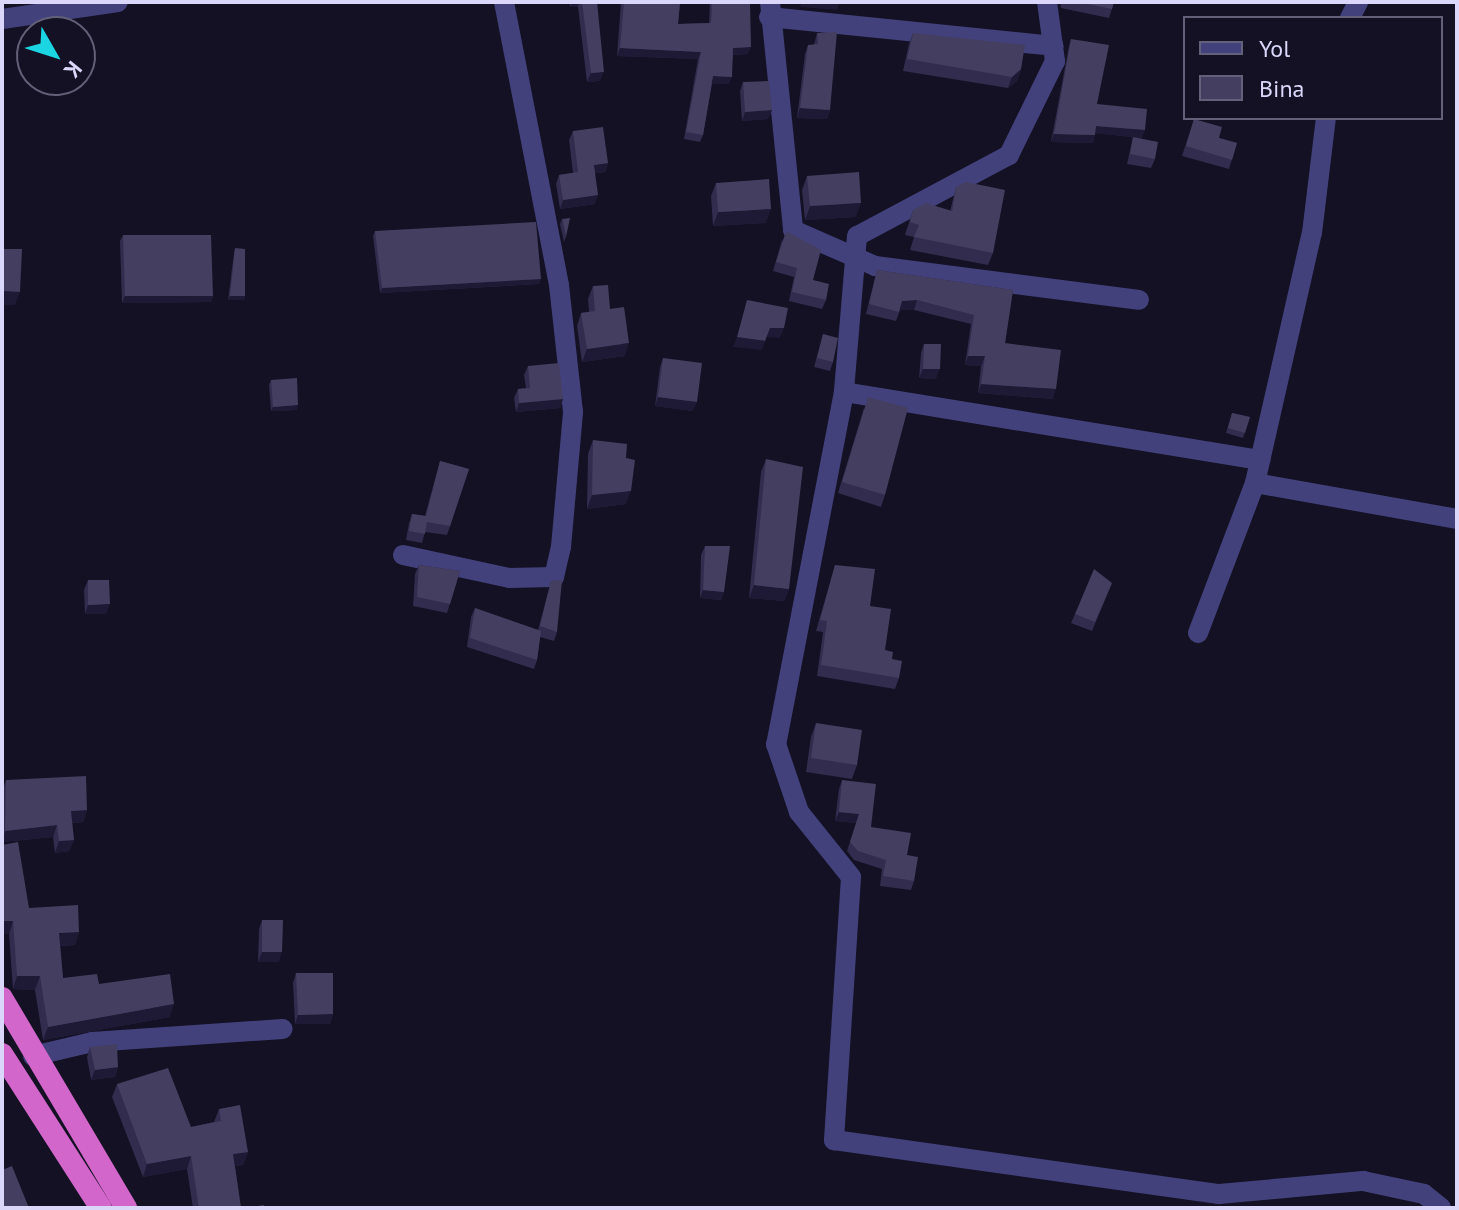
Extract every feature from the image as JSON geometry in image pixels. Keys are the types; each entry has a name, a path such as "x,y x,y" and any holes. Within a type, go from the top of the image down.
{"highway":[{"path":"2,998 33,1056 126,1208"},
{"path":"2,1054 101,1208"}],"street":[{"path":"2,19 118,2"},
{"path":"403,555 509,578 554,577 561,547 573,412 559,285 504,2"},
{"path":"1047,2 1055,61 1009,155 857,236 844,392 776,744 799,812 851,877 834,1140 1219,1194 1363,1181 1424,1194 1441,1208"},
{"path":"1054,46 770,9 793,230 856,259 966,282 1139,300"},
{"path":"1198,633 1255,483 1312,233 1326,120"},
{"path":"844,392 1260,460"},
{"path":"1255,483 1457,519"},
{"path":"33,1056 92,1042 283,1029"}],"building":[{"path":"582,2 597,2 604,72 591,73"},
{"path":"624,2 680,2 678,24 711,23 712,2 750,2 751,47 733,48 732,77 713,76 703,135 686,132 701,52 620,48"},
{"path":"1078,2 1114,2 1112,9"},
{"path":"837,32 830,110 800,108 808,45 818,44 817,33"},
{"path":"913,33 1025,45 1021,69 1012,77 907,59"},
{"path":"1071,39 1109,45 1097,104 1147,109 1145,130 1096,126 1095,135 1054,134"},
{"path":"769,81 772,110 745,112 743,82"},
{"path":"1194,120 1222,127 1219,138 1237,143 1232,160 1186,146"},
{"path":"603,127 608,163 594,165 598,195 563,200 559,175 578,172 573,131"},
{"path":"1133,137 1158,142 1155,159 1130,154"},
{"path":"859,172 861,203 810,206 807,176"},
{"path":"769,179 771,209 718,212 716,183"},
{"path":"966,182 1005,190 993,253 914,237 919,225 910,222 913,210 926,203 952,211 956,187"},
{"path":"570,218 566,237 562,219"},
{"path":"536,222 541,279 382,288 375,231"},
{"path":"786,231 821,250 813,280 829,284 826,300 792,292 797,268 776,262"},
{"path":"123,235 211,235 213,296 125,296"},
{"path":"235,248 245,249 245,296 230,296"},
{"path":"2,249 22,249 20,292 2,291"},
{"path":"877,270 1013,290 1005,343 1061,350 1056,389 981,384 985,356 968,356 974,315 917,300 902,301 899,312 869,304"},
{"path":"608,285 610,309 624,307 629,343 587,349 581,313 595,311 593,286"},
{"path":"747,300 788,308 784,328 770,328 765,341 737,337"},
{"path":"823,334 838,338 833,362 817,358"},
{"path":"924,344 941,344 940,369 923,369"},
{"path":"663,358 702,363 697,402 658,397"},
{"path":"559,363 563,399 519,403 518,389 530,388 528,366"},
{"path":"297,378 298,405 273,407 271,380"},
{"path":"868,397 908,408 885,495 842,482"},
{"path":"1232,413 1250,417 1245,433 1228,428"},
{"path":"593,440 627,444 626,458 635,460 631,491 592,495"},
{"path":"766,459 803,467 789,589 754,585"},
{"path":"440,461 469,469 450,526 427,522 425,534 409,531 412,514 426,516"},
{"path":"705,546 730,546 724,592 703,590"},
{"path":"419,565 460,571 450,604 417,597"},
{"path":"835,565 875,569 870,606 891,609 885,650 893,652 892,659 902,661 899,678 821,665 827,621 820,620"},
{"path":"1094,569 1112,583 1095,622 1075,614"},
{"path":"88,580 109,580 110,604 88,605"},
{"path":"562,580 557,632 540,626 551,581"},
{"path":"475,608 541,631 537,660 470,638"},
{"path":"816,723 862,730 857,765 811,758"},
{"path":"86,776 87,810 71,811 74,840 59,841 57,825 5,831 6,780"},
{"path":"842,780 876,784 871,827 911,833 907,855 918,857 914,881 883,876 886,860 858,851 850,842 859,814 839,812"},
{"path":"18,842 29,908 78,905 79,932 59,933 63,978 97,974 99,984 170,974 174,1004 48,1027 40,976 17,976 13,921 4,921 2,845"},
{"path":"262,920 283,920 282,952 262,952"},
{"path":"296,973 333,973 333,1014 298,1015"},
{"path":"117,1044 118,1067 95,1070 90,1047"},
{"path":"168,1068 191,1127 221,1121 219,1109 240,1105 248,1152 233,1154 241,1208 199,1208 191,1156 147,1164 117,1084"},
{"path":"12,1166 29,1208 2,1208 2,1170"}]}
